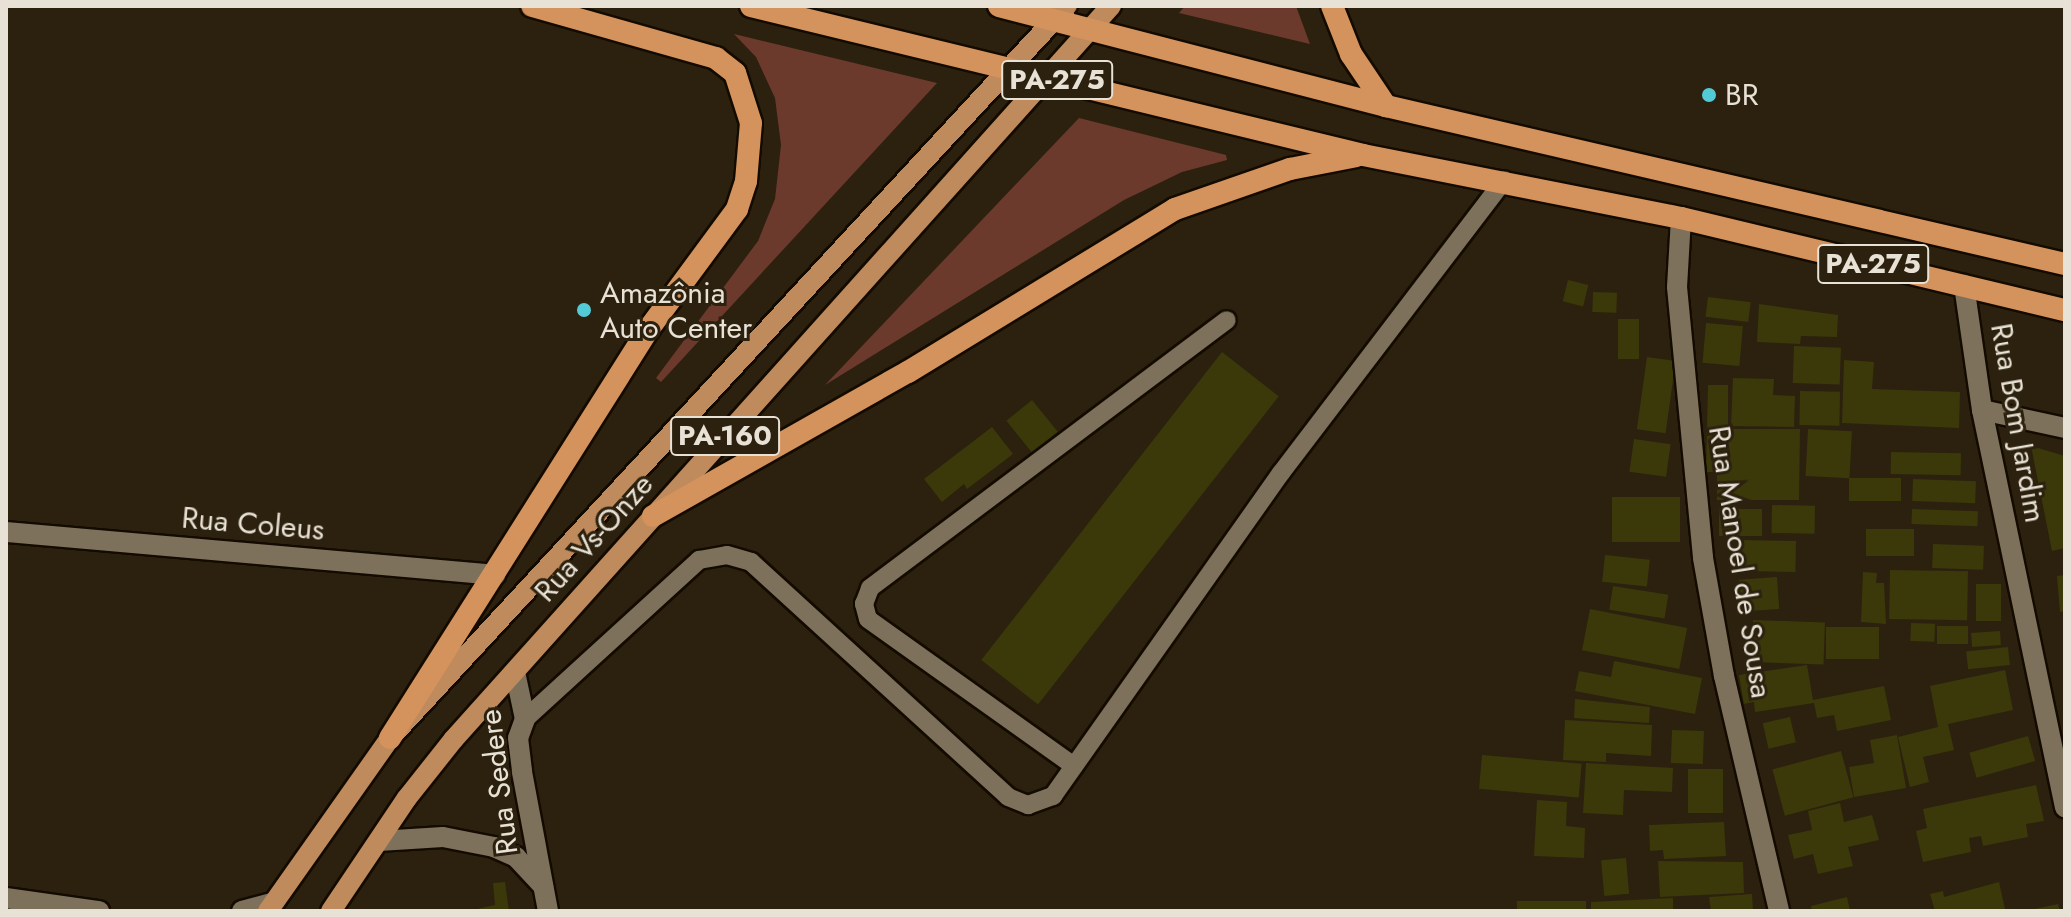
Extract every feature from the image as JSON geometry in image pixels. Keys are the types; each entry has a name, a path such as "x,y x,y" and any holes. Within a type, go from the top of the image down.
{"highway":[{"path":"390,738 645,334 737,209 751,153 745,95 735,73 716,58 532,6"},
{"name":"PA-275","path":"751,6 1363,155 1504,180 1681,218 2065,310"},
{"name":"PA-275","path":"999,6 1061,13 1090,30 1386,106 2065,264"},
{"path":"1332,6 1351,54 1386,106"},
{"path":"653,516 881,388 1175,209 1275,174 1363,155"}],"main road":[{"name":"PA-160","path":"1049,79 1111,6"},
{"name":"PA-160","path":"270,907 390,738 1061,13"},
{"name":"Rua Vs-Onze","path":"331,911 453,740 1049,79"}],"street":[{"name":"Rua Manoel de Sousa","path":"1681,218 1677,287 1703,558 1724,676 1779,911"},
{"name":"Rua Bom Jardim","path":"1964,285 1982,410 2065,807"},
{"path":"1982,410 2065,428"},
{"name":"Rua Coleus","path":"6,532 495,575"},
{"name":"Rua Sedere","path":"515,672 525,719 518,738 548,911"},
{"name":"Rua Sedere","path":"379,841 443,837 494,847 516,857 543,886"},
{"path":"6,898 99,911"},
{"path":"242,911 270,907"}],"lane":[{"path":"525,719 699,560 727,555 751,562 1008,797 1028,805 1053,796 1281,473 1504,180"},
{"path":"1074,766 868,619 864,604 870,588 1227,320"}],"shaded area":[{"path":"1185,6 1296,6 1310,44 1179,13"},
{"path":"734,34 937,83 661,382 656,378 758,241 775,199 781,145 775,98 756,57"},
{"path":"1079,118 1226,155 1227,160 1182,172 1124,200 825,385"}],"building":[{"path":"1568,280 1588,285 1583,306 1563,301"},
{"path":"1593,292 1617,293 1616,313 1592,312"},
{"path":"1708,297 1751,302 1748,322 1706,317"},
{"path":"1759,304 1838,315 1837,337 1801,336 1800,344 1757,342"},
{"path":"1618,319 1639,319 1639,359 1618,359"},
{"path":"1706,323 1743,326 1739,366 1703,363"},
{"path":"1794,346 1841,348 1840,385 1793,383"},
{"path":"1222,352 1279,396 1038,704 981,660"},
{"path":"1647,357 1676,361 1666,433 1637,429"},
{"path":"1844,360 1874,362 1872,389 1960,392 1959,428 1842,423"},
{"path":"1733,378 1774,379 1773,395 1795,396 1794,427 1731,426"},
{"path":"1708,385 1728,385 1728,429 1800,429 1799,500 1717,500 1717,472 1706,472"},
{"path":"1800,391 1840,392 1839,426 1799,425"},
{"path":"1032,400 1058,432 1032,453 1006,421"},
{"path":"992,427 1013,454 967,489 964,484 942,502 924,479"},
{"path":"1808,429 1852,431 1849,478 1806,476"},
{"path":"1634,439 1671,444 1666,477 1629,472"},
{"path":"2031,446 2065,456 2065,548 2052,551"},
{"path":"1891,452 1961,453 1961,475 1891,474"},
{"path":"1849,478 1901,478 1901,501 1849,501"},
{"path":"1913,479 1976,481 1975,503 1912,501"},
{"path":"1612,497 1680,497 1680,542 1612,542"},
{"path":"1772,505 1815,506 1815,534 1772,533"},
{"path":"1719,509 1762,509 1762,536 1719,536"},
{"path":"1912,509 1978,511 1977,526 1911,524"},
{"path":"1866,529 1914,529 1914,556 1866,556"},
{"path":"1742,540 1796,541 1795,572 1741,571"},
{"path":"1933,544 1984,546 1983,570 1932,568"},
{"path":"1605,555 1650,560 1647,587 1602,582"},
{"path":"1890,570 1968,571 1967,620 1889,619"},
{"path":"1863,572 1877,573 1876,583 1884,583 1886,624 1861,622"},
{"path":"2065,575 2065,611 2060,612 2057,576"},
{"path":"1777,577 1779,609 1741,612 1739,580"},
{"path":"1976,584 2001,584 2001,621 1976,621"},
{"path":"1613,586 1668,595 1665,618 1609,610"},
{"path":"1590,609 1687,628 1679,669 1582,650"},
{"path":"1753,620 1825,623 1823,664 1752,662"},
{"path":"1911,623 1935,624 1934,642 1910,641"},
{"path":"1937,626 1968,626 1968,644 1937,644"},
{"path":"1826,627 1879,627 1879,659 1826,659"},
{"path":"2000,631 2001,645 1972,647 1971,633"},
{"path":"2008,647 2010,665 1968,669 1966,651"},
{"path":"1614,661 1702,678 1695,714 1575,691 1579,671 1611,677"},
{"path":"1807,665 1813,700 1884,686 1891,720 1837,731 1834,715 1817,718 1814,703 1755,712 1754,702 1744,704 1739,675"},
{"path":"2005,670 2013,710 1948,724 1954,750 1923,757 1929,782 1910,787 1898,737 1938,727 1930,686"},
{"path":"1575,699 1650,707 1649,723 1574,718"},
{"path":"1790,717 1796,742 1769,749 1763,723"},
{"path":"1565,720 1652,725 1651,756 1606,753 1606,762 1563,760"},
{"path":"1672,730 1704,731 1703,764 1671,763"},
{"path":"1897,735 1906,788 1854,797 1849,767 1874,763 1870,740"},
{"path":"2028,736 2035,761 1977,778 1969,753"},
{"path":"1841,751 1853,797 1785,816 1772,769"},
{"path":"1482,755 1582,764 1579,798 1479,789"},
{"path":"1586,763 1673,768 1672,792 1624,790 1623,815 1583,813"},
{"path":"1688,769 1723,769 1723,813 1688,813"},
{"path":"2036,785 2044,821 2026,824 2028,837 1983,846 1981,836 1969,838 1971,852 1923,862 1916,831 1927,828 1923,809"},
{"path":"1537,800 1567,802 1566,826 1585,828 1584,858 1534,856"},
{"path":"1840,803 1844,822 1872,815 1879,840 1848,847 1853,866 1818,874 1813,854 1794,859 1788,835 1812,830 1808,811"},
{"path":"1724,822 1726,856 1664,859 1663,850 1650,851 1649,825"},
{"path":"1626,858 1629,894 1604,896 1601,860"},
{"path":"1658,861 1743,862 1744,893 1660,897"},
{"path":"505,882 509,911 468,911 495,905 493,883"},
{"path":"1999,882 2005,909 1935,911 1930,894 1943,891 1944,897"},
{"path":"1752,894 1753,911 1711,911 1709,897"},
{"path":"1847,897 1850,911 1812,911 1811,906"},
{"path":"1673,898 1673,911 1591,911 1591,902"},
{"path":"1517,901 1586,901 1586,911 1517,911"},
{"path":"2058,904 2060,911 2030,911 2030,910"}],"place":[{"name":"BR","path":"1709,95"},
{"name":"Amazônia Auto Center","path":"584,310"}]}
